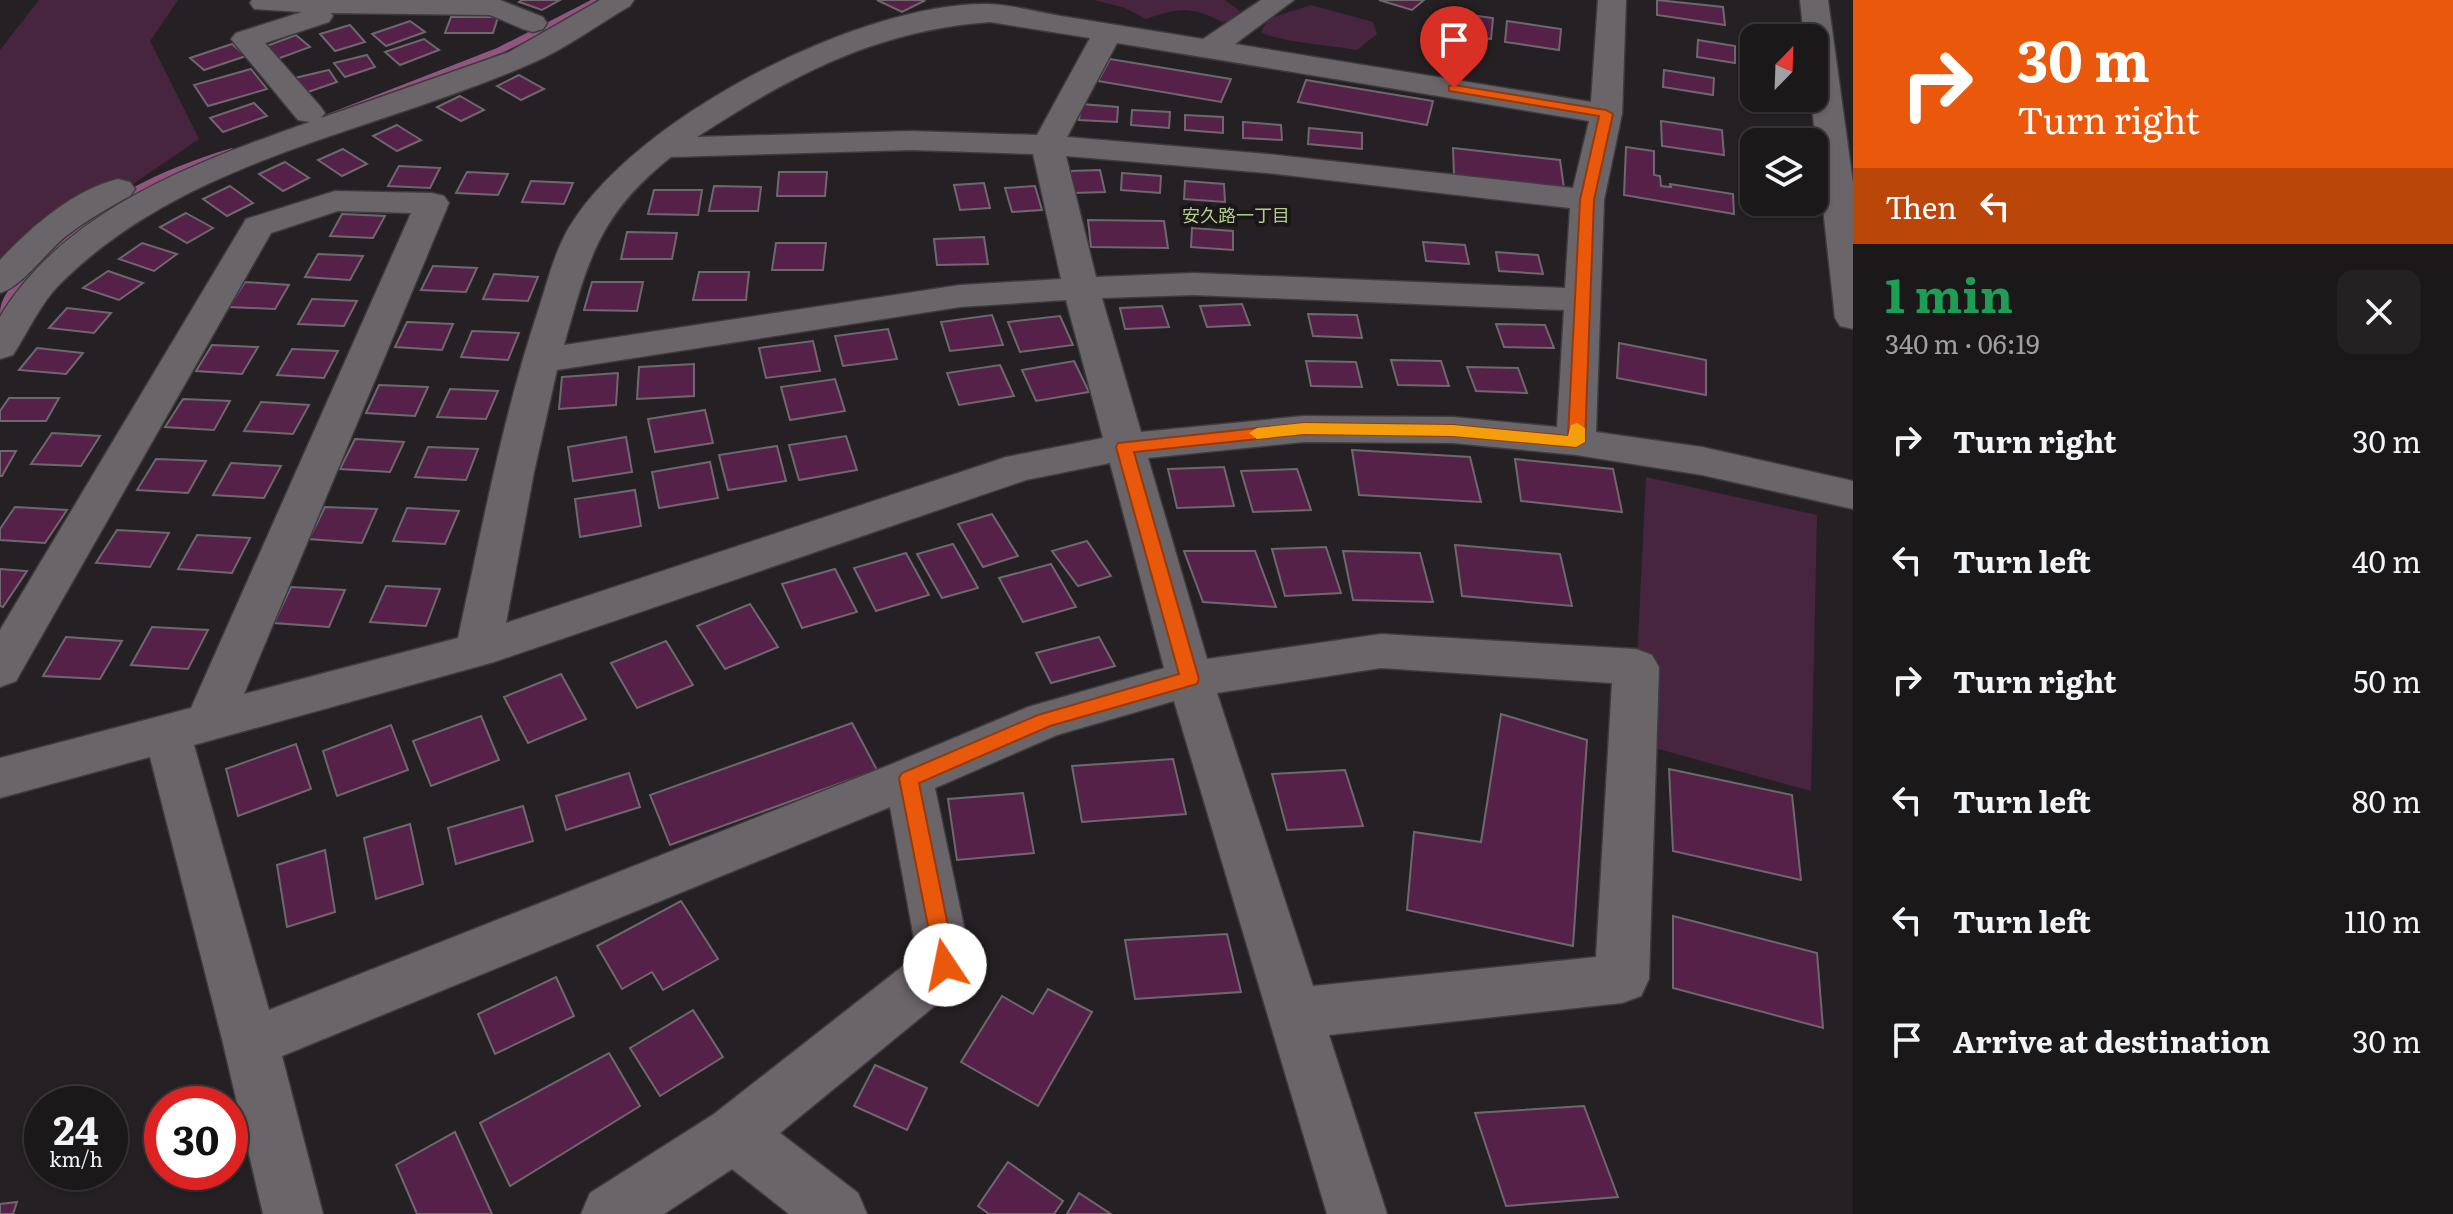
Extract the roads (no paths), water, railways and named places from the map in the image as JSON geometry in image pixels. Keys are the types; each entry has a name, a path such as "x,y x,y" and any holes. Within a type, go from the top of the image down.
{"street":[{"path":"266,0 264,3 496,4 533,23"},
{"path":"0,347 45,278 126,214 309,113 506,39 573,0"},
{"path":"0,282 20,257 61,222 163,166 248,146 520,58 564,36 620,0"},
{"path":"1210,48 1280,0"},
{"path":"1576,442 1587,200 1606,114 1612,0"},
{"path":"1814,0 1853,318"},
{"path":"309,113 246,39 352,5"},
{"path":"478,650 539,361 585,229 618,186 662,148 765,83 831,50 959,8 1606,114"},
{"path":"1108,32 1047,145 1081,288 1190,679 1297,1013 1357,1214"},
{"path":"662,148 944,141 1047,145 1190,155 1587,200"},
{"path":"0,669 258,226 335,201 432,203 188,728 251,1043 293,1214"},
{"path":"539,361 960,296 1081,288 1194,284 1582,300"},
{"path":"0,778 478,650 1020,467 1124,447 1304,429 1453,430 1576,442 1702,461 1853,495"},
{"path":"251,1043 909,778 1045,720 1190,679 1381,651 1636,667 1622,979 1297,1013"},
{"path":"611,1214 734,1134 945,965 909,778"},
{"path":"734,1134 837,1214"}],"waterway":[{"path":"330,115 500,50 597,0"},
{"path":"0,310 33,269 93,216 138,188 232,151"}],"district":[{"name":"安久路一丁目","path":"1236,216"}]}
